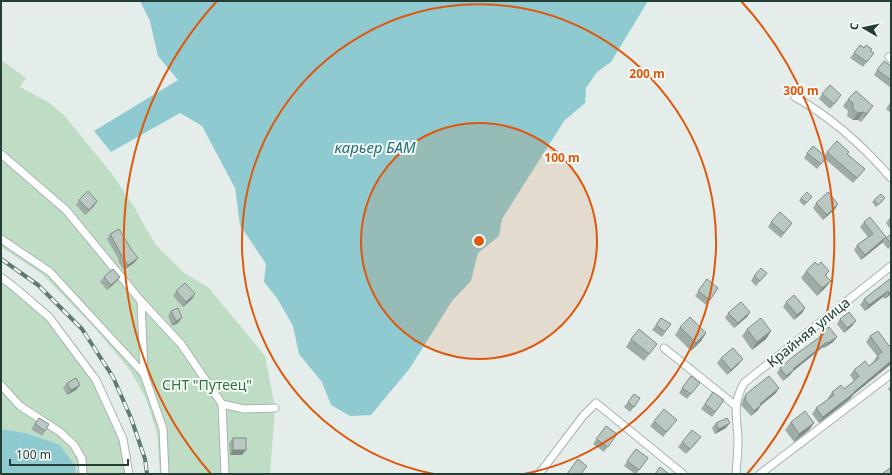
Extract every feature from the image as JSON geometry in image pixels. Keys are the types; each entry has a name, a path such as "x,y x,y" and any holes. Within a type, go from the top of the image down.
{"street":[{"path":"795,97 808,104 839,128 878,163 891,178"},
{"path":"1,154 66,210 141,301 181,344 222,404 225,474"},
{"path":"1,239 50,272 144,374"},
{"name":"Крайняя улица","path":"736,406 738,396 744,383 891,266"},
{"path":"1,277 49,317 96,380 123,439 129,474"},
{"path":"141,301 144,374 163,429 166,474"},
{"path":"664,348 736,406 738,440 736,474"},
{"path":"760,474 891,374"},
{"path":"1,386 20,406 60,432 74,445 82,459 83,474"},
{"path":"539,474 582,416 596,403 683,474"},
{"path":"222,404 244,409 275,408"}],"green space":[{"name":"СНТ \"Путеец\"","path":"1,60 26,78 20,87 48,102 64,115 112,174 133,205 155,244 184,273 208,287 265,356 275,408 270,474 160,474 157,433 146,399 130,370 94,327 42,274 1,247"},
{"path":"1,280 49,322 95,386 120,441 125,474 76,474 75,466 26,433 1,429"}],"water":[{"name":"карьер БАМ","path":"140,1 648,1 611,62 597,72 586,88 585,103 564,121 502,219 499,236 478,253 471,281 452,301 410,368 371,415 350,416 331,405 322,382 299,354 293,326 277,298 264,282 266,264 240,225 235,188 202,126 180,113 111,152 94,131 178,80 158,56 150,21"},
{"path":"1,429 26,433 60,445 75,466 76,474 1,474"}],"building":[{"path":"860,45 864,48 866,45 872,49 870,51 874,53 867,62 854,53"},
{"path":"884,61 891,66 891,80 877,70"},
{"path":"830,85 841,95 834,104 822,94"},
{"path":"856,91 873,106 866,114 863,112 858,113 853,109 853,103 848,99"},
{"path":"837,141 849,152 847,154 865,169 857,178 827,152"},
{"path":"813,146 826,157 821,164 807,153"},
{"path":"88,191 97,201 89,210 79,200"},
{"path":"807,192 812,197 806,203 801,198"},
{"path":"828,192 838,204 827,215 816,203"},
{"path":"881,194 885,198 878,205 874,200"},
{"path":"780,212 792,223 784,233 771,222"},
{"path":"870,217 886,237 865,255 857,245 873,234 864,222"},
{"path":"119,229 138,258 128,265 121,256 110,234"},
{"path":"891,234 891,243 886,238"},
{"path":"815,262 818,265 821,262 829,271 825,275 831,281 822,288 806,271"},
{"path":"761,268 767,273 760,281 754,276"},
{"path":"113,269 120,277 111,285 104,277"},
{"path":"891,278 891,291 889,293 888,291 869,305 864,299"},
{"path":"707,279 718,288 710,300 698,291"},
{"path":"185,283 195,294 186,302 176,291"},
{"path":"794,295 805,308 797,315 786,302"},
{"path":"741,302 750,312 738,323 728,313"},
{"path":"178,308 182,318 176,321 171,311"},
{"path":"849,312 856,321 847,328 840,319"},
{"path":"690,317 706,333 696,343 680,327"},
{"path":"661,318 671,324 665,332 656,325"},
{"path":"761,318 771,331 757,342 747,329"},
{"path":"829,327 837,337 828,343 827,342 786,376 780,368 824,334 822,332"},
{"path":"639,329 657,344 649,354 631,339"},
{"path":"878,331 889,346 891,345 891,361 823,417 816,408 834,395 832,392 841,385 844,389 854,381 859,376 854,370 865,361 869,366 879,358 877,356 882,352 870,336"},
{"path":"733,348 743,359 731,370 721,358"},
{"path":"691,376 700,383 691,394 682,388"},
{"path":"769,376 779,388 754,411 745,400 746,394"},
{"path":"76,378 80,385 71,390 67,383"},
{"path":"713,392 724,400 715,412 705,404"},
{"path":"634,394 640,398 634,407 628,402"},
{"path":"664,409 677,420 666,432 654,421"},
{"path":"805,411 814,423 799,434 791,422"},
{"path":"39,418 49,424 45,431 35,424"},
{"path":"727,418 730,423 719,429 716,423"},
{"path":"606,426 617,434 608,447 596,439"},
{"path":"692,430 701,437 690,449 682,442"},
{"path":"233,438 246,438 246,450 233,450"},
{"path":"636,449 648,458 639,470 627,461"},
{"path":"578,459 587,466 581,474 567,474"},
{"path":"660,467 669,474 655,474"},
{"path":"890,468 891,474 882,474"}],"railway":[{"path":"1,259 38,285 82,329 113,377 131,418 145,459 147,474"}]}
